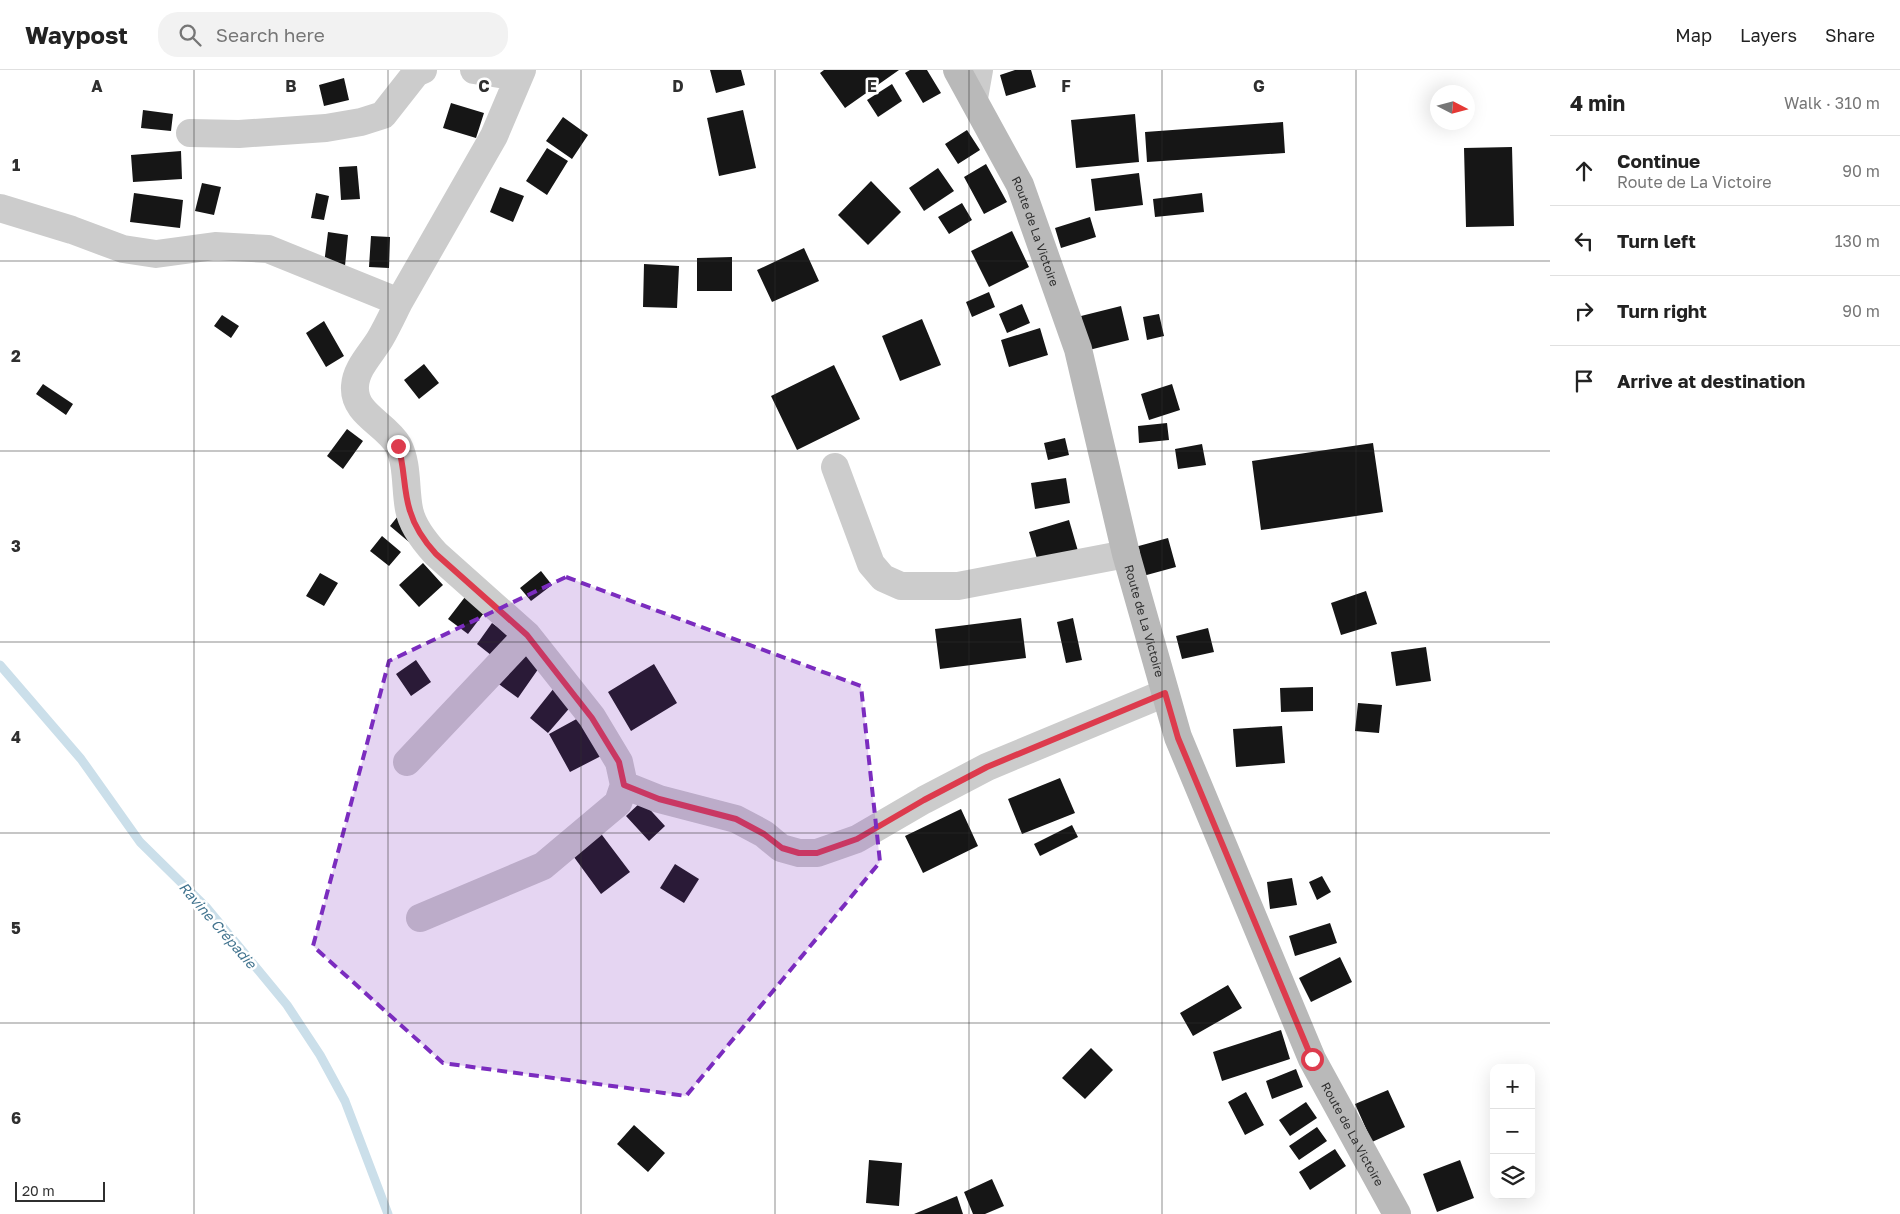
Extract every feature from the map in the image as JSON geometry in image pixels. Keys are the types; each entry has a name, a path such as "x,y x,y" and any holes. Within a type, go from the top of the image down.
{"street":[{"path":"190,133 239,134 326,128 361,122 383,115 416,73 423,70"},
{"path":"420,918 543,866 618,803 624,785 619,762 592,718 527,635 436,554 424,540 409,511 404,463 398,446 389,433 360,408 354,395 358,371 380,339 494,136 521,73 474,70"},
{"name":"Route de La Victoire","path":"957,70 1020,185 1078,349 1126,554 1178,738 1312,1059 1397,1214"},
{"path":"974,98 979,70"},
{"path":"0,208 72,230 123,249 156,254 215,246 268,249 400,302"},
{"path":"835,467 870,564 883,578 901,586 958,586 1126,554"},
{"path":"407,762 527,635"},
{"path":"624,785 659,799 736,819 764,834 782,848 799,853 817,853 857,839 924,800 987,767 1165,693"}],"highlighted area":[{"path":"566,577 861,686 880,862 686,1096 443,1063 313,946 389,661"}],"building":[{"path":"710,70 741,70 745,85 716,93"},
{"path":"824,70 899,70 845,108 820,73"},
{"path":"910,70 927,70 941,93 923,103 905,73"},
{"path":"1015,70 1031,70 1036,87 1006,96 1000,75"},
{"path":"344,78 349,100 324,106 319,85"},
{"path":"892,84 902,101 878,117 867,100"},
{"path":"451,103 484,113 476,138 443,128"},
{"path":"143,110 173,114 171,131 141,128"},
{"path":"743,110 756,168 719,176 707,118"},
{"path":"1135,114 1139,162 1076,168 1071,120"},
{"path":"563,117 588,135 572,159 546,141"},
{"path":"1283,122 1285,153 1147,162 1145,132"},
{"path":"967,130 980,150 958,164 945,144"},
{"path":"1512,147 1514,226 1466,227 1464,148"},
{"path":"547,148 568,161 547,195 526,181"},
{"path":"181,151 182,179 133,182 131,155"},
{"path":"986,164 1007,202 984,214 964,177"},
{"path":"357,166 360,199 341,200 339,167"},
{"path":"938,168 954,191 924,211 909,188"},
{"path":"1139,173 1143,205 1095,211 1091,179"},
{"path":"871,181 901,212 868,245 838,215"},
{"path":"202,183 221,187 214,215 195,211"},
{"path":"500,187 524,196 513,222 490,212"},
{"path":"134,193 183,200 180,228 130,222"},
{"path":"316,193 329,196 324,220 311,218"},
{"path":"1202,193 1204,212 1155,217 1153,199"},
{"path":"962,203 972,220 949,234 938,217"},
{"path":"1090,217 1096,237 1061,248 1055,228"},
{"path":"1012,231 1029,267 989,287 971,251"},
{"path":"328,232 348,235 345,266 324,264"},
{"path":"371,236 390,237 389,268 369,267"},
{"path":"804,248 819,281 772,302 757,270"},
{"path":"732,257 732,291 697,291 697,258"},
{"path":"644,264 679,266 677,308 643,307"},
{"path":"989,292 995,307 972,317 966,302"},
{"path":"1022,304 1030,323 1007,333 999,314"},
{"path":"1121,306 1129,340 1089,350 1081,316"},
{"path":"1159,314 1164,336 1147,340 1143,317"},
{"path":"222,315 239,326 231,338 214,326"},
{"path":"922,319 941,365 900,381 882,336"},
{"path":"324,321 344,356 326,367 306,333"},
{"path":"1040,328 1048,355 1009,367 1001,340"},
{"path":"424,364 439,383 419,399 404,380"},
{"path":"834,365 860,419 797,450 771,396"},
{"path":"43,384 73,404 66,415 36,394"},
{"path":"1172,384 1180,410 1149,420 1141,394"},
{"path":"1167,423 1169,440 1139,443 1138,426"},
{"path":"347,429 363,441 343,469 327,456"},
{"path":"1065,438 1069,455 1048,460 1044,443"},
{"path":"1373,443 1383,512 1261,530 1252,461"},
{"path":"1202,444 1206,465 1178,469 1175,449"},
{"path":"1066,478 1070,503 1035,509 1031,483"},
{"path":"398,516 417,533 409,542 390,526"},
{"path":"1069,520 1078,551 1038,562 1029,532"},
{"path":"382,536 401,552 389,566 370,551"},
{"path":"1168,538 1176,567 1143,576 1135,547"},
{"path":"423,563 443,585 419,607 399,585"},
{"path":"541,571 552,585 531,601 520,588"},
{"path":"320,573 338,583 324,606 306,596"},
{"path":"1366,591 1377,624 1341,635 1331,603"},
{"path":"465,597 484,613 468,634 448,619"},
{"path":"1021,618 1026,658 940,669 935,629"},
{"path":"1073,618 1082,660 1066,663 1057,622"},
{"path":"492,623 512,637 496,659 477,644"},
{"path":"1208,628 1214,652 1182,659 1176,636"},
{"path":"1426,647 1431,681 1396,686 1391,652"},
{"path":"518,650 541,665 518,698 496,682"},
{"path":"416,660 431,682 411,696 396,674"},
{"path":"654,664 677,703 631,731 608,692"},
{"path":"1313,687 1313,711 1281,712 1280,688"},
{"path":"554,688 573,704 548,733 530,718"},
{"path":"1358,703 1382,705 1379,733 1355,731"},
{"path":"582,716 603,755 570,772 549,734"},
{"path":"1282,726 1285,763 1236,767 1233,729"},
{"path":"1060,778 1075,813 1022,834 1008,799"},
{"path":"642,801 665,826 649,841 626,816"},
{"path":"961,809 978,846 923,873 905,836"},
{"path":"1072,825 1078,837 1040,856 1034,844"},
{"path":"599,831 630,872 601,894 571,853"},
{"path":"675,864 699,879 684,903 660,888"},
{"path":"1322,876 1331,892 1317,900 1309,882"},
{"path":"1292,878 1297,905 1270,909 1267,882"},
{"path":"1330,923 1337,943 1295,956 1289,936"},
{"path":"1340,957 1352,982 1311,1002 1299,978"},
{"path":"1228,985 1242,1008 1193,1036 1180,1013"},
{"path":"1281,1030 1290,1059 1222,1081 1213,1052"},
{"path":"1091,1048 1113,1070 1085,1099 1062,1078"},
{"path":"1296,1069 1303,1087 1272,1099 1266,1081"},
{"path":"1388,1090 1405,1127 1372,1142 1355,1104"},
{"path":"1246,1092 1264,1125 1245,1135 1228,1102"},
{"path":"1306,1102 1317,1118 1290,1136 1279,1120"},
{"path":"634,1125 665,1153 648,1172 617,1144"},
{"path":"1317,1127 1327,1141 1299,1160 1289,1146"},
{"path":"1335,1149 1346,1166 1310,1190 1299,1172"},
{"path":"869,1160 902,1163 899,1206 866,1203"},
{"path":"1460,1160 1474,1198 1437,1212 1423,1174"},
{"path":"992,1179 1004,1206 985,1214 973,1214 964,1192"},
{"path":"957,1196 963,1214 914,1214"}],"waterway":[{"name":"Ravine Crépadie","path":"0,665 81,759 140,842 207,908 287,1005 320,1055 345,1101 388,1214"}],"route":[{"path":"398,446 404,463 409,511 424,540 436,554 527,635 592,718 619,762 624,785 659,799 736,819 764,834 782,848 799,853 817,853 835,848 857,839 924,800 987,767 1165,693 1178,738 1312,1059"}]}
